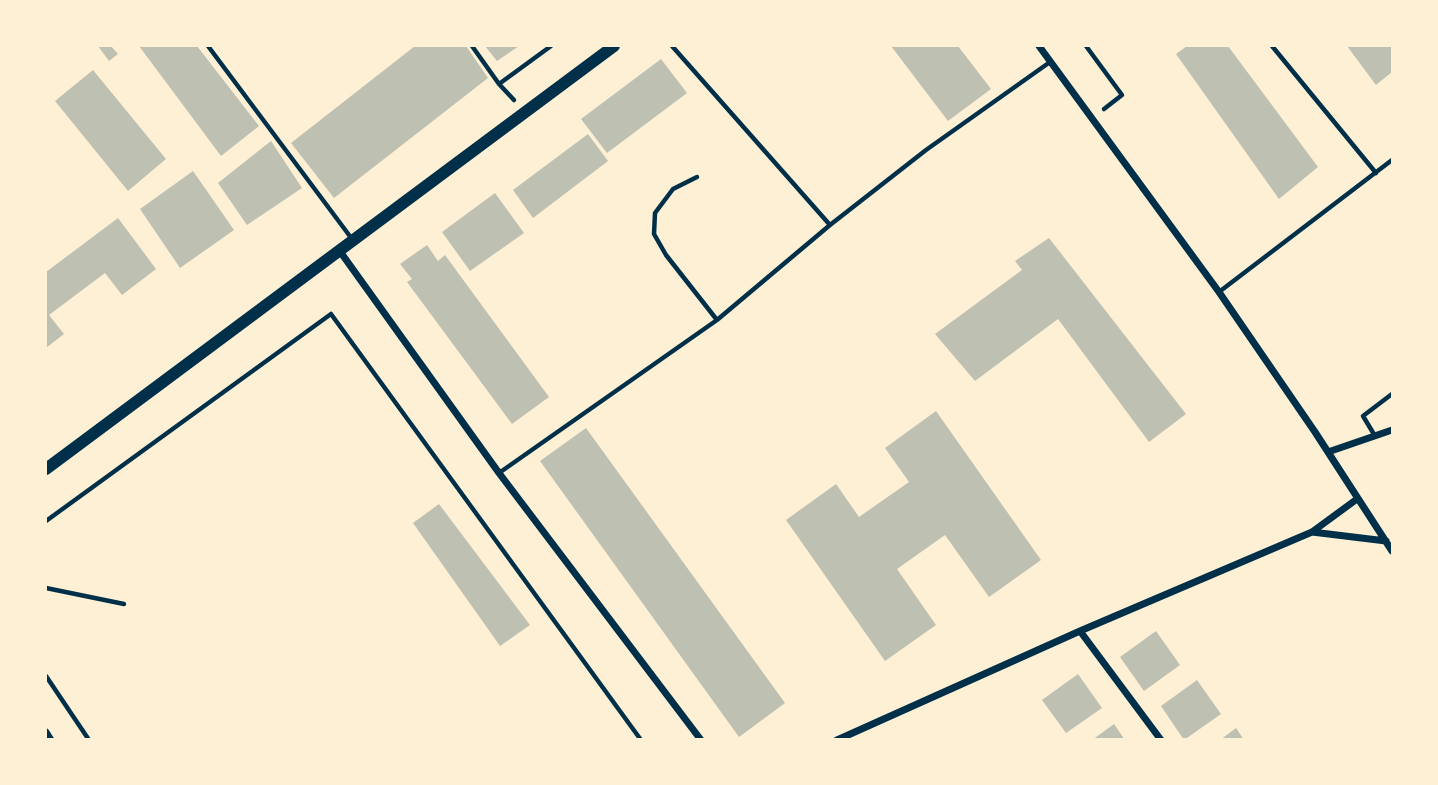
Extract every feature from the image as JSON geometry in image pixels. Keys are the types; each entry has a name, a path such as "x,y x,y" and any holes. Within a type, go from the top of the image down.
{"street":[{"path":"46,469 614,46"},
{"path":"1039,46 1219,292 1392,551"},
{"path":"339,250 499,473 701,740"},
{"path":"1328,452 1392,430"},
{"path":"837,740 1080,631 1312,532 1357,499"},
{"path":"1312,532 1386,541"},
{"path":"1080,631 1161,740"},
{"path":"46,732 51,740"}],"lane":[{"path":"208,46 353,240"},
{"path":"672,46 830,225"},
{"path":"1272,46 1376,173"},
{"path":"499,473 717,320 830,225 926,150 1051,62"},
{"path":"1219,292 1392,160"},
{"path":"697,177 673,189 655,213 654,234 666,255 717,320"},
{"path":"1375,436 1363,416 1392,394"}],"path":[{"path":"472,46 499,84 525,112"},
{"path":"499,84 551,46"},
{"path":"1086,46 1122,95 1092,119"},
{"path":"46,521 331,314 641,740"},
{"path":"46,588 124,604"},
{"path":"46,676 89,740"}],"building":[{"path":"98,46 111,46 118,54 109,61"},
{"path":"139,46 197,46 259,126 221,156"},
{"path":"415,46 466,46 488,78 334,198 291,143"},
{"path":"485,46 519,46 497,61"},
{"path":"891,46 958,46 991,89 948,121"},
{"path":"1187,46 1228,46 1318,167 1279,199 1176,54"},
{"path":"1347,46 1392,46 1392,72 1376,85"},
{"path":"661,59 687,93 607,153 581,119"},
{"path":"93,70 166,159 128,191 55,101"},
{"path":"588,134 608,161 533,218 513,190"},
{"path":"271,141 302,188 247,225 218,183"},
{"path":"193,171 234,230 180,268 140,209"},
{"path":"495,193 524,233 470,271 442,232"},
{"path":"118,218 156,269 122,295 105,273 49,315 64,334 46,348 46,272"},
{"path":"1049,238 1186,414 1149,442 1058,319 975,381 935,334 1022,270 1015,261"},
{"path":"427,245 438,261 445,255 549,397 512,424 407,282 412,279 400,264"},
{"path":"936,411 1041,560 989,597 945,535 897,569 936,625 885,661 786,520 836,484 859,517 909,482 885,448"},
{"path":"586,428 785,703 739,737 540,461"},
{"path":"439,504 530,625 500,646 413,523"},
{"path":"1156,631 1180,665 1144,691 1120,657"},
{"path":"1078,674 1102,708 1066,733 1042,700"},
{"path":"1197,680 1221,714 1184,740 1161,706"},
{"path":"1114,724 1125,740 1092,740"},
{"path":"1236,728 1244,740 1220,740"}]}
